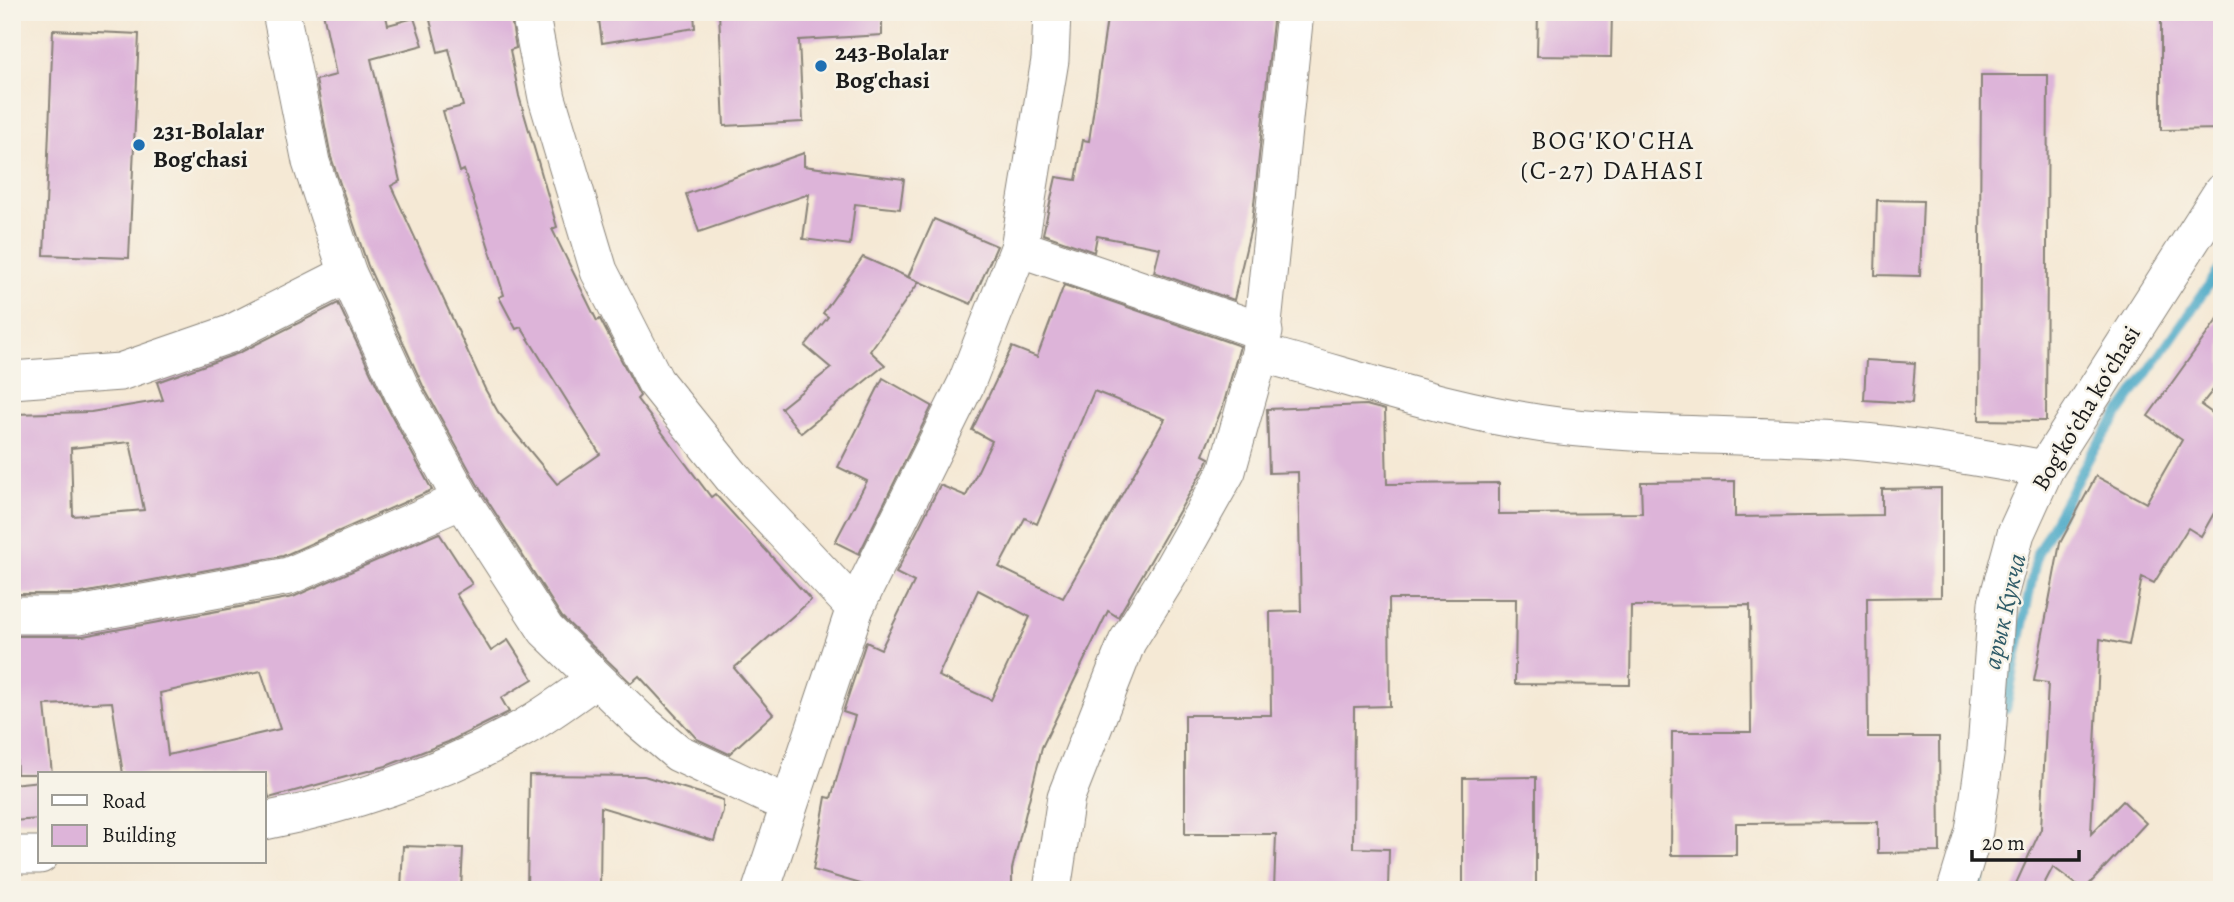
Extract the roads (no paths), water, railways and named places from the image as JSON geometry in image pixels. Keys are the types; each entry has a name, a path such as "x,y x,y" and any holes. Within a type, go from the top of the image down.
{"street":[{"path":"281,12 311,162 348,274 404,395 462,500 546,630 596,679 678,753 789,804"},
{"path":"530,12 547,97 599,271 654,381 733,478 855,608"},
{"path":"761,890 855,608 966,384 1019,248 1050,60 1052,12"},
{"path":"1052,890 1066,797 1127,642 1227,471 1262,342 1295,12"},
{"name":"Bogʻkoʻcha koʻchasi","path":"1956,890 1974,831 1978,804 1998,594 2017,533 2045,469 2222,192"},
{"path":"1019,248 1262,342 1494,415 1556,426 1621,432 1841,440 1932,450 2045,469"},
{"path":"12,380 120,372 230,334 348,274"},
{"path":"12,615 79,615 289,576 462,500"},
{"path":"266,821 326,809 429,772 517,732 596,679"},
{"path":"12,855 38,855"}],"waterway":[{"name":"арык Кукча","path":"2006,709 2037,554 2091,454 2222,266"},
{"name":"арык Кукча","path":"1977,890 1987,843"}],"place":[{"name":"243-Bolalar Bog'chasi","path":"821,66"},
{"name":"231-Bolalar Bog'chasi","path":"139,145"}],"district":[{"name":"BOG'KO'CHA (C-27) DAHASI","path":"1613,155"}]}
